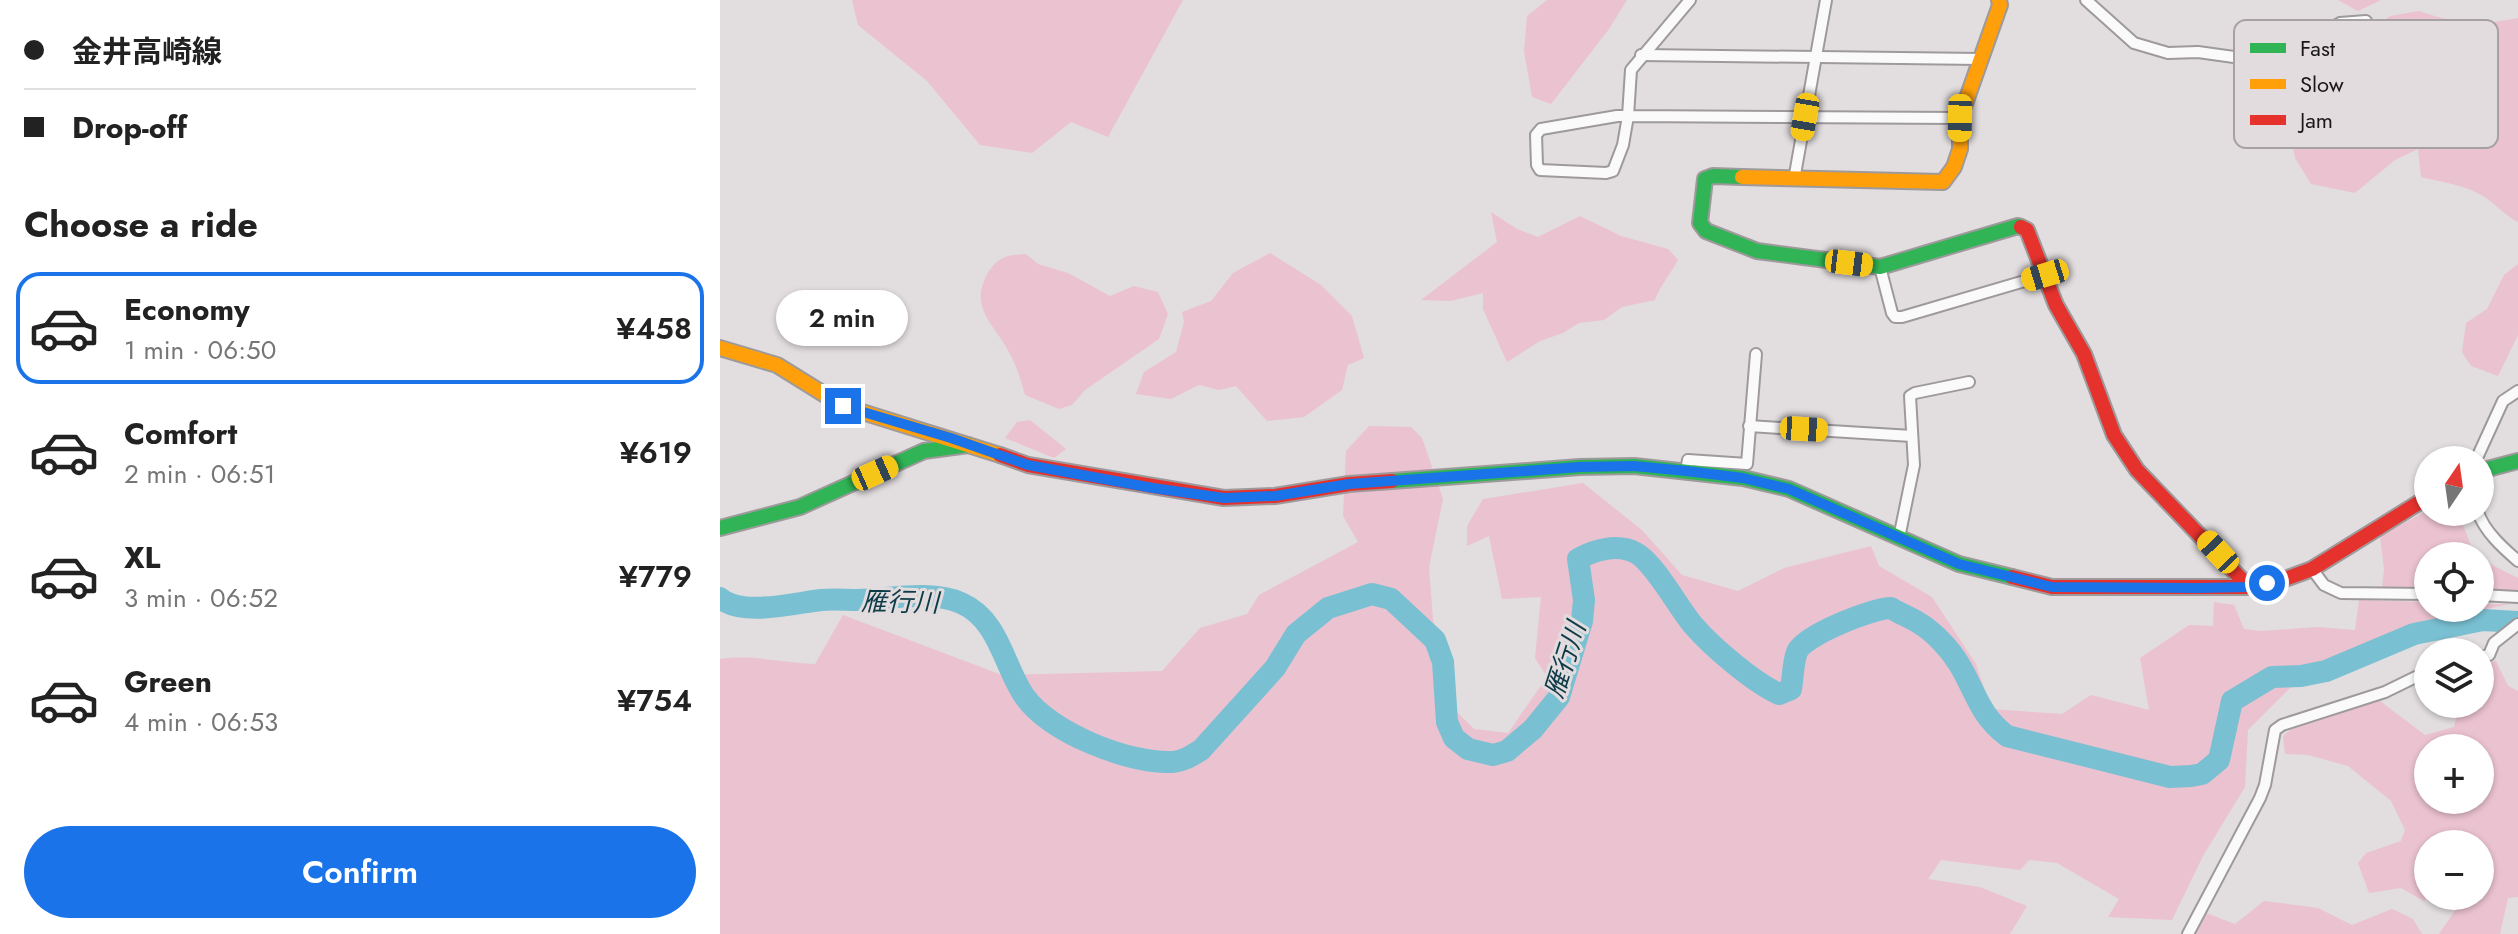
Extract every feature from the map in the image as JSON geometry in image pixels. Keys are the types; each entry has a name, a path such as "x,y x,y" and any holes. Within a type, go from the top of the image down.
{"main road":[{"path":"1999,0 2000,5 1960,118 1960,149 1954,167 1943,182 1709,176 1704,185 1700,223 1706,231 1757,251 1880,267 2018,226 2027,230 2056,305 2084,354 2114,435 2137,470 2249,587"},
{"path":"720,348 777,365 843,406 1028,465 1153,488 1224,498 1275,496 1349,484 1580,467 1634,466 1686,471 1743,478 1789,489 1959,564 2052,587 2249,587 2285,579 2312,569 2414,506"},
{"path":"720,528 800,507 924,451 969,445"},
{"path":"2494,465 2518,461"}],"street":[{"path":"1690,0 1641,55 1628,75 1628,116 1616,168 1610,173 1544,171 1537,168 1536,135 1541,129 1628,116 1960,118"},
{"path":"1794,180 1826,0"},
{"path":"2086,0 2134,43 2168,53 2198,52 2234,57"},
{"path":"1641,55 1981,59"},
{"path":"1880,267 1895,317 2045,275"},
{"path":"1686,471 1688,460 1747,464 1756,354"},
{"path":"1899,538 1914,465 1910,396 1969,382"},
{"path":"2488,446 2503,401 2518,391"},
{"path":"1749,426 1912,436"},
{"path":"2485,526 2503,549 2518,561"},
{"path":"2312,569 2324,585 2341,593 2414,594"},
{"path":"2494,596 2518,597"},
{"path":"2494,643 2518,624"},
{"path":"2188,934 2260,798 2275,730 2282,725 2385,692 2414,678"}],"shaded area":[{"path":"852,0 1183,0 1108,137 1071,122 1032,153 980,145 927,81 858,25"},
{"path":"1547,0 1627,0 1609,29 1551,104 1532,97 1524,51 1527,16"},
{"path":"2338,0 2381,0 2358,11"},
{"path":"2419,11 2453,20 2385,20 2390,16"},
{"path":"2518,18 2518,222 2476,192 2421,177 2418,149 2395,160 2355,193 2311,184 2295,158 2293,148 2498,148 2498,21"},
{"path":"1491,212 1517,229 1538,237 1580,216 1621,236 1668,249 1678,260 1655,300 1622,307 1604,320 1579,323 1540,341 1507,362 1483,309 1483,293 1450,301 1421,300 1497,242"},
{"path":"1270,253 1321,285 1352,316 1364,358 1348,365 1342,390 1304,417 1267,421 1236,386 1219,390 1199,385 1171,399 1136,394 1144,372 1176,352 1184,322 1182,312 1211,301 1233,273"},
{"path":"1026,254 1038,264 1068,273 1110,296 1134,286 1158,292 1168,314 1159,339 1085,390 1072,405 1059,409 1025,395 1012,359 982,306 983,284 993,266 1005,257"},
{"path":"2518,264 2518,335 2498,376 2471,366 2462,352 2466,323 2487,309 2504,275"},
{"path":"1030,420 1066,449 1054,458 1005,438 1017,422"},
{"path":"1369,426 1411,427 1422,438 1443,499 1429,567 1433,619 1454,709 1474,729 1508,733 1547,677 1535,658 1541,597 1502,599 1489,536 1467,546 1467,526 1483,499 1583,483 1643,531 1682,575 1738,591 1784,568 1871,546 1879,566 1932,597 1976,664 1991,709 2062,714 2091,695 2149,710 2140,658 2189,625 2213,626 2214,602 2234,605 2244,629 2261,631 2317,627 2355,630 2359,600 2414,602 2414,622 2434,622 2383,637 2314,664 2248,730 2245,787 2203,856 2172,920 2108,917 2119,899 2057,863 2029,860 2020,870 1941,860 1928,879 1980,887 2027,906 2010,934 720,934 720,659 756,658 815,664 843,615 1002,675 1162,671 1200,628 1247,614 1259,595 1358,542 1343,516 1346,451"},
{"path":"2414,518 2414,526 2463,526 2470,542 2414,542 2414,590 2382,589 2384,569 2380,536"},
{"path":"2494,566 2518,578 2518,591 2494,590"},
{"path":"2496,661 2508,686 2518,691 2518,897 2508,898 2500,934 2439,934 2455,910 2494,910 2494,830 2414,830 2414,895 2401,888 2369,893 2358,863 2366,853 2401,841 2405,830 2391,801 2348,766 2308,755 2285,754 2283,736 2299,722 2380,701 2424,734 2414,734 2414,814 2494,814 2494,734 2429,734 2454,727 2456,718 2494,718"},
{"path":"2264,901 2318,908 2352,925 2392,909 2413,919 2422,934 2196,934 2206,913 2235,924"}],"waterway":[{"name":"雁行川","path":"720,598 730,604 755,608 821,600 910,596 937,597 961,603 984,621 1025,697 1053,723 1114,752 1135,758 1173,762 1201,750 1275,668 1296,634 1328,608 1372,594 1391,599 1435,640 1443,662 1447,722 1454,738 1468,749 1493,755 1507,751 1533,729 1559,697 1582,621 1584,600 1578,559 1591,553 1622,548 1636,553 1651,566 1687,618 1711,643 1745,673 1779,694 1791,689 1796,656 1802,645 1840,624 1870,612 1891,608 1925,627 1946,647 1990,720 2007,736 2170,777 2202,774 2219,760 2232,701 2272,677 2326,671 2414,634 2483,620 2518,622"}],"traffic: fast":[{"path":"1742,177 1713,176 1705,179 1700,223 1706,231 1757,251 1880,267 2021,227"},
{"path":"720,528 800,507 924,451 968,445"},
{"path":"2494,467 2518,461"},
{"path":"1392,481 1634,466 1743,478 1789,489 1959,564 2012,577"}],"traffic: slow":[{"path":"1742,177 1943,182 1954,167 1960,149 1960,118 2000,5 1999,0"},
{"path":"720,348 777,365 843,406 1000,455"}],"traffic: jam":[{"path":"2021,227 2027,230 2056,305 2084,354 2114,435 2137,470 2249,587"},
{"path":"1000,455 1028,465 1224,498 1275,496 1349,484 1392,481"},
{"path":"2012,577 2052,587 2249,587 2312,569 2414,506"}],"route":[{"path":"843,406 1028,465 1224,498 1275,496 1349,484 1580,467 1634,466 1765,482 1789,489 1959,564 2052,587 2148,589 2249,587 2267,583"}]}
